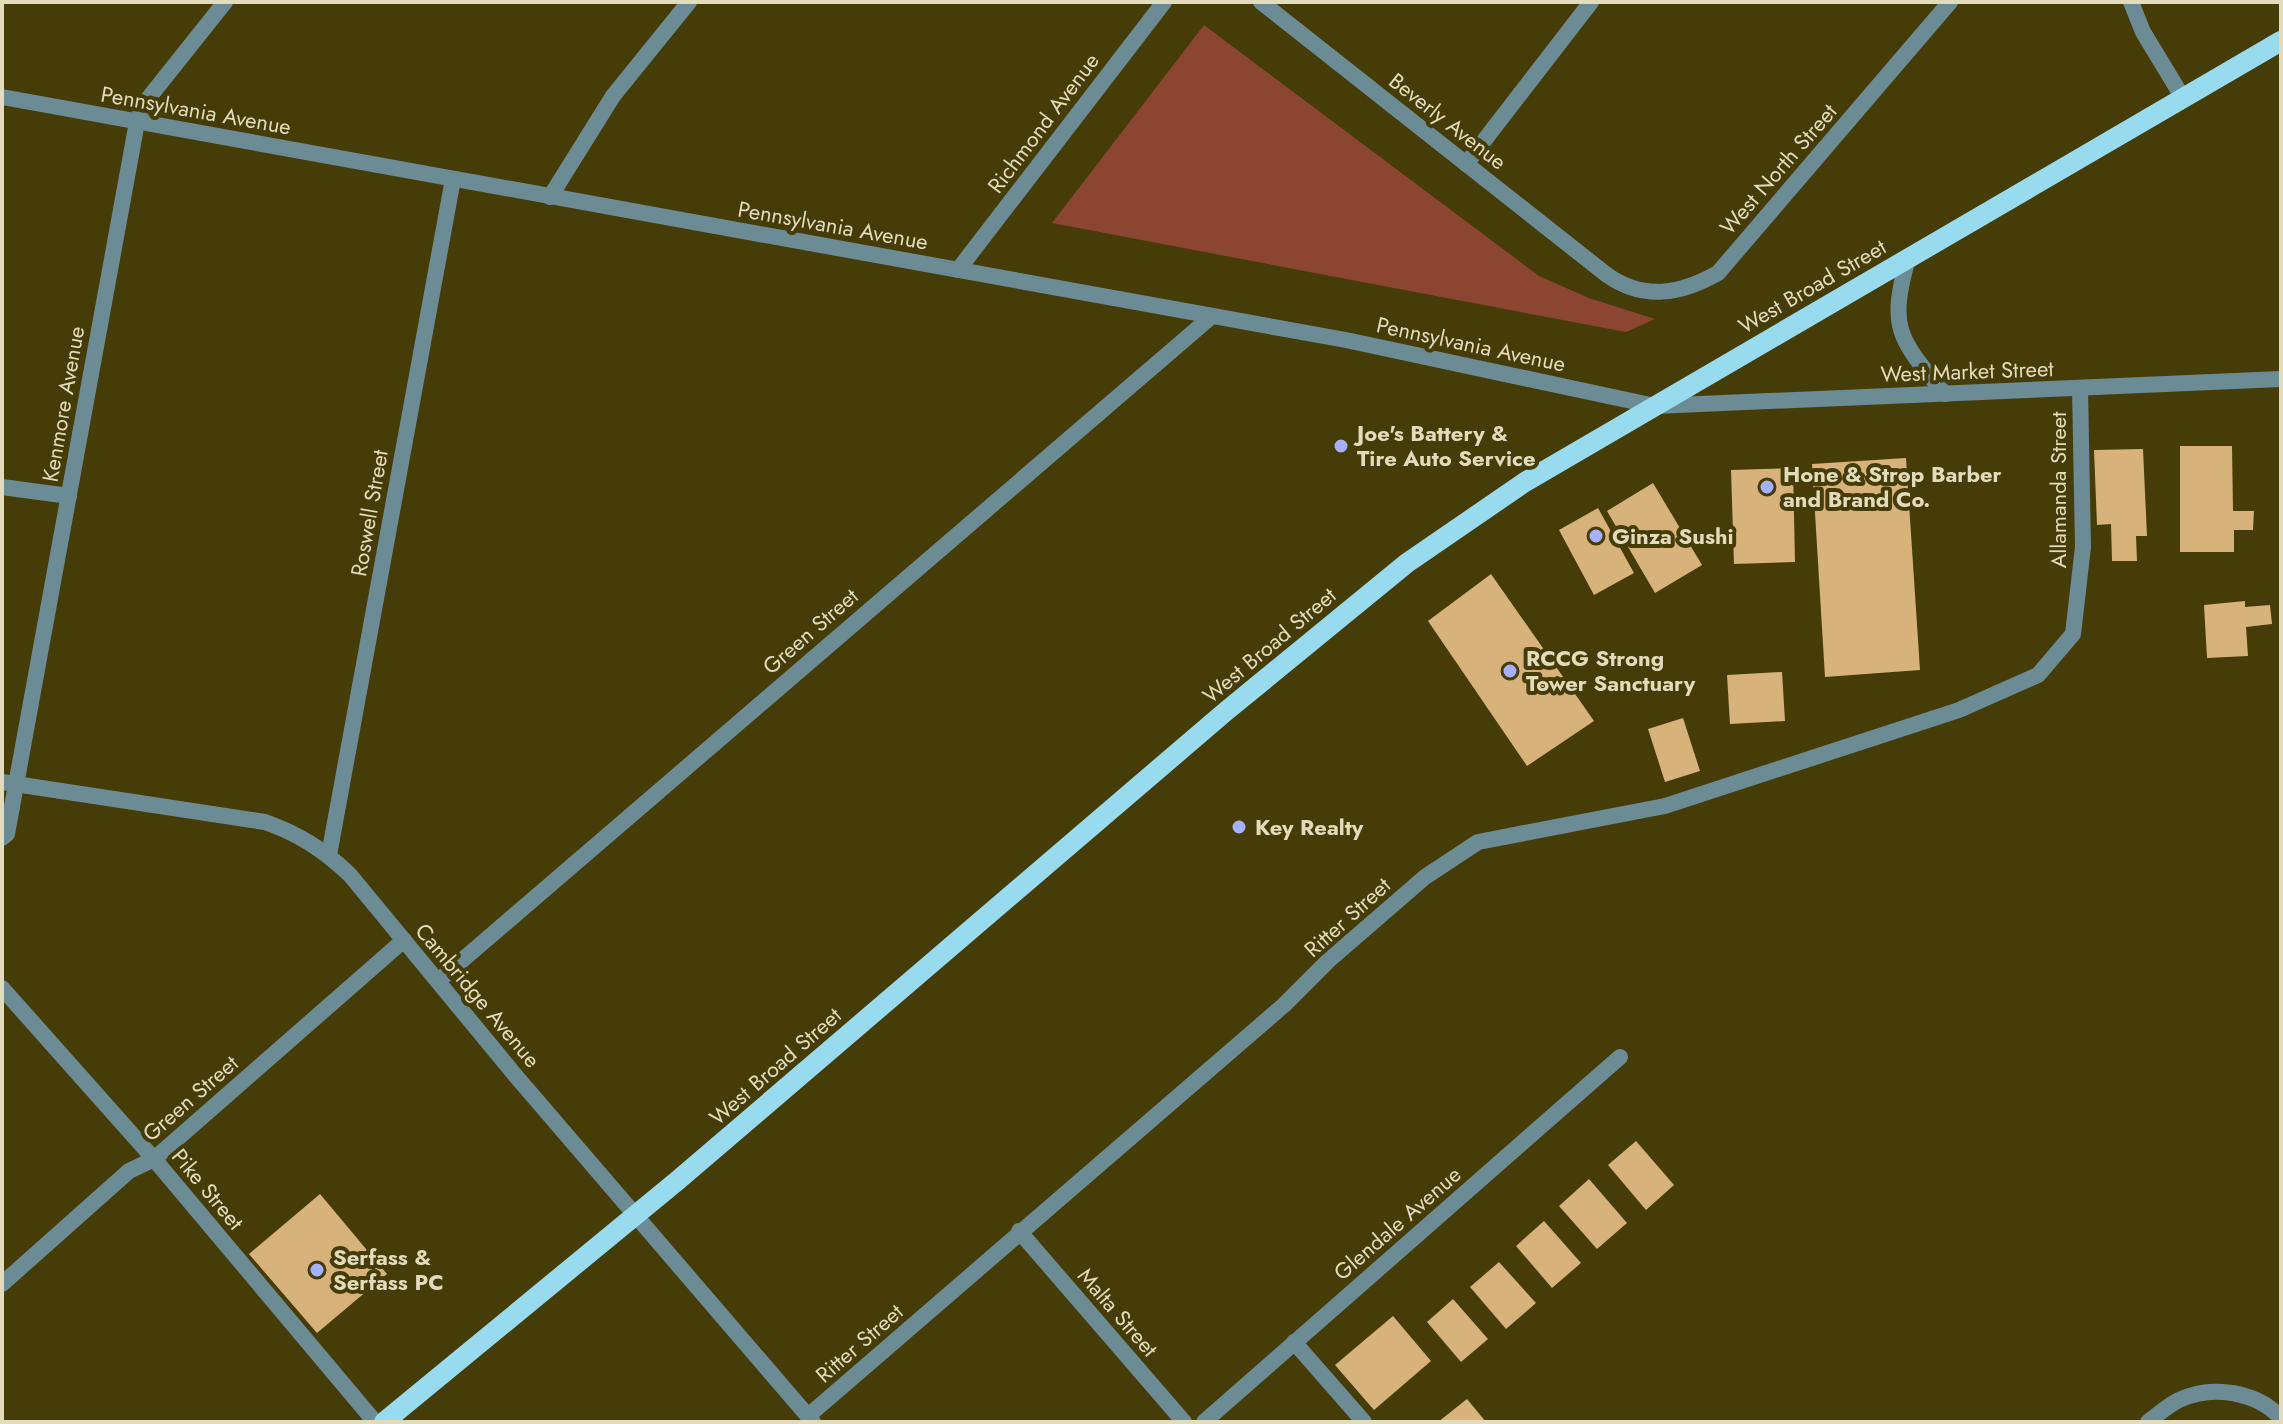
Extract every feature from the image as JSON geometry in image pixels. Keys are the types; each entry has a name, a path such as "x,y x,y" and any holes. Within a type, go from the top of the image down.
{"main road":[{"name":"West Broad Street","path":"384,1422 636,1214 1225,712 1407,563 1525,482 2281,41"}],"street":[{"name":"Kenmore Avenue","path":"2,838 7,834 9,783 69,496 137,122 143,105 225,2"},
{"path":"550,197 613,96 689,2"},
{"name":"Richmond Avenue","path":"958,270 1164,2"},
{"name":"Beverly Avenue","path":"1261,2 1607,275"},
{"path":"1466,164 1591,2"},
{"name":"West North Street","path":"1607,275 1636,290 1668,293 1691,288 1718,273 1950,2"},
{"path":"2131,2 2143,32 2183,98"},
{"name":"Pennsylvania Avenue","path":"2,97 1346,340 1655,406"},
{"name":"Roswell Street","path":"329,855 453,179"},
{"path":"1908,258 1896,299 1898,330 1945,394"},
{"name":"Green Street","path":"438,981 1212,316"},
{"name":"West Market Street","path":"1655,406 2281,379"},
{"name":"Allamanda Street","path":"2038,675 2073,634 2083,547 2080,388"},
{"path":"2,487 69,496"},
{"name":"Ritter Street","path":"811,1419 1019,1231 1284,1005 1328,961 1425,877 1478,842 1665,806 1959,710 2038,675"},
{"name":"Cambridge Avenue","path":"9,783 265,822 296,833 329,855 811,1419"},
{"name":"Green Street","path":"2,1284 129,1171 154,1159 404,940"},
{"name":"Pike Street","path":"2,988 154,1159 375,1422"},
{"name":"Glendale Avenue","path":"1204,1422 1620,1057"},
{"name":"Malta Street","path":"1019,1231 1184,1422"},
{"path":"1294,1342 1364,1422"},
{"path":"2148,1422 2180,1399 2243,1393 2268,1404 2281,1418"}],"shaded area":[{"path":"1204,25 1539,276 1589,298 1655,319 1626,332 1052,223"}],"building":[{"path":"2180,446 2232,446 2233,511 2254,511 2253,530 2234,530 2234,552 2180,552"},
{"path":"2143,449 2147,536 2136,536 2137,561 2112,561 2111,524 2097,525 2094,450"},
{"path":"1906,458 1920,670 1825,677 1812,464"},
{"path":"1793,468 1795,562 1734,564 1731,470"},
{"path":"1653,483 1702,565 1655,593 1607,511"},
{"path":"1598,508 1634,573 1594,595 1559,530"},
{"name":"RCCG Strong Tower Sanctuary","path":"1491,574 1594,721 1527,766 1428,621"},
{"path":"2245,601 2245,607 2270,605 2272,624 2246,627 2248,656 2207,658 2204,605"},
{"path":"1782,672 1785,721 1730,724 1727,675"},
{"path":"1683,718 1700,771 1665,782 1648,729"},
{"path":"1636,1141 1674,1185 1646,1210 1608,1165"},
{"path":"1589,1179 1627,1223 1597,1249 1559,1206"},
{"path":"320,1194 387,1274 317,1333 249,1254"},
{"path":"1544,1221 1581,1263 1552,1288 1516,1246"},
{"path":"1499,1262 1536,1303 1506,1329 1470,1287"},
{"path":"1453,1299 1488,1339 1461,1362 1427,1322"},
{"path":"1393,1316 1431,1361 1374,1410 1335,1365"},
{"path":"1467,1399 1486,1422 1438,1422"}],"place":[{"name":"Joe's Battery & Tire Auto Service","path":"1341,446"},
{"name":"Hone & Strop Barber and Brand Co.","path":"1767,487"},
{"name":"Ginza Sushi","path":"1596,536"},
{"name":"RCCG Strong Tower Sanctuary","path":"1510,671"},
{"name":"Key Realty","path":"1239,827"},
{"name":"Serfass & Serfass PC","path":"317,1270"}]}
